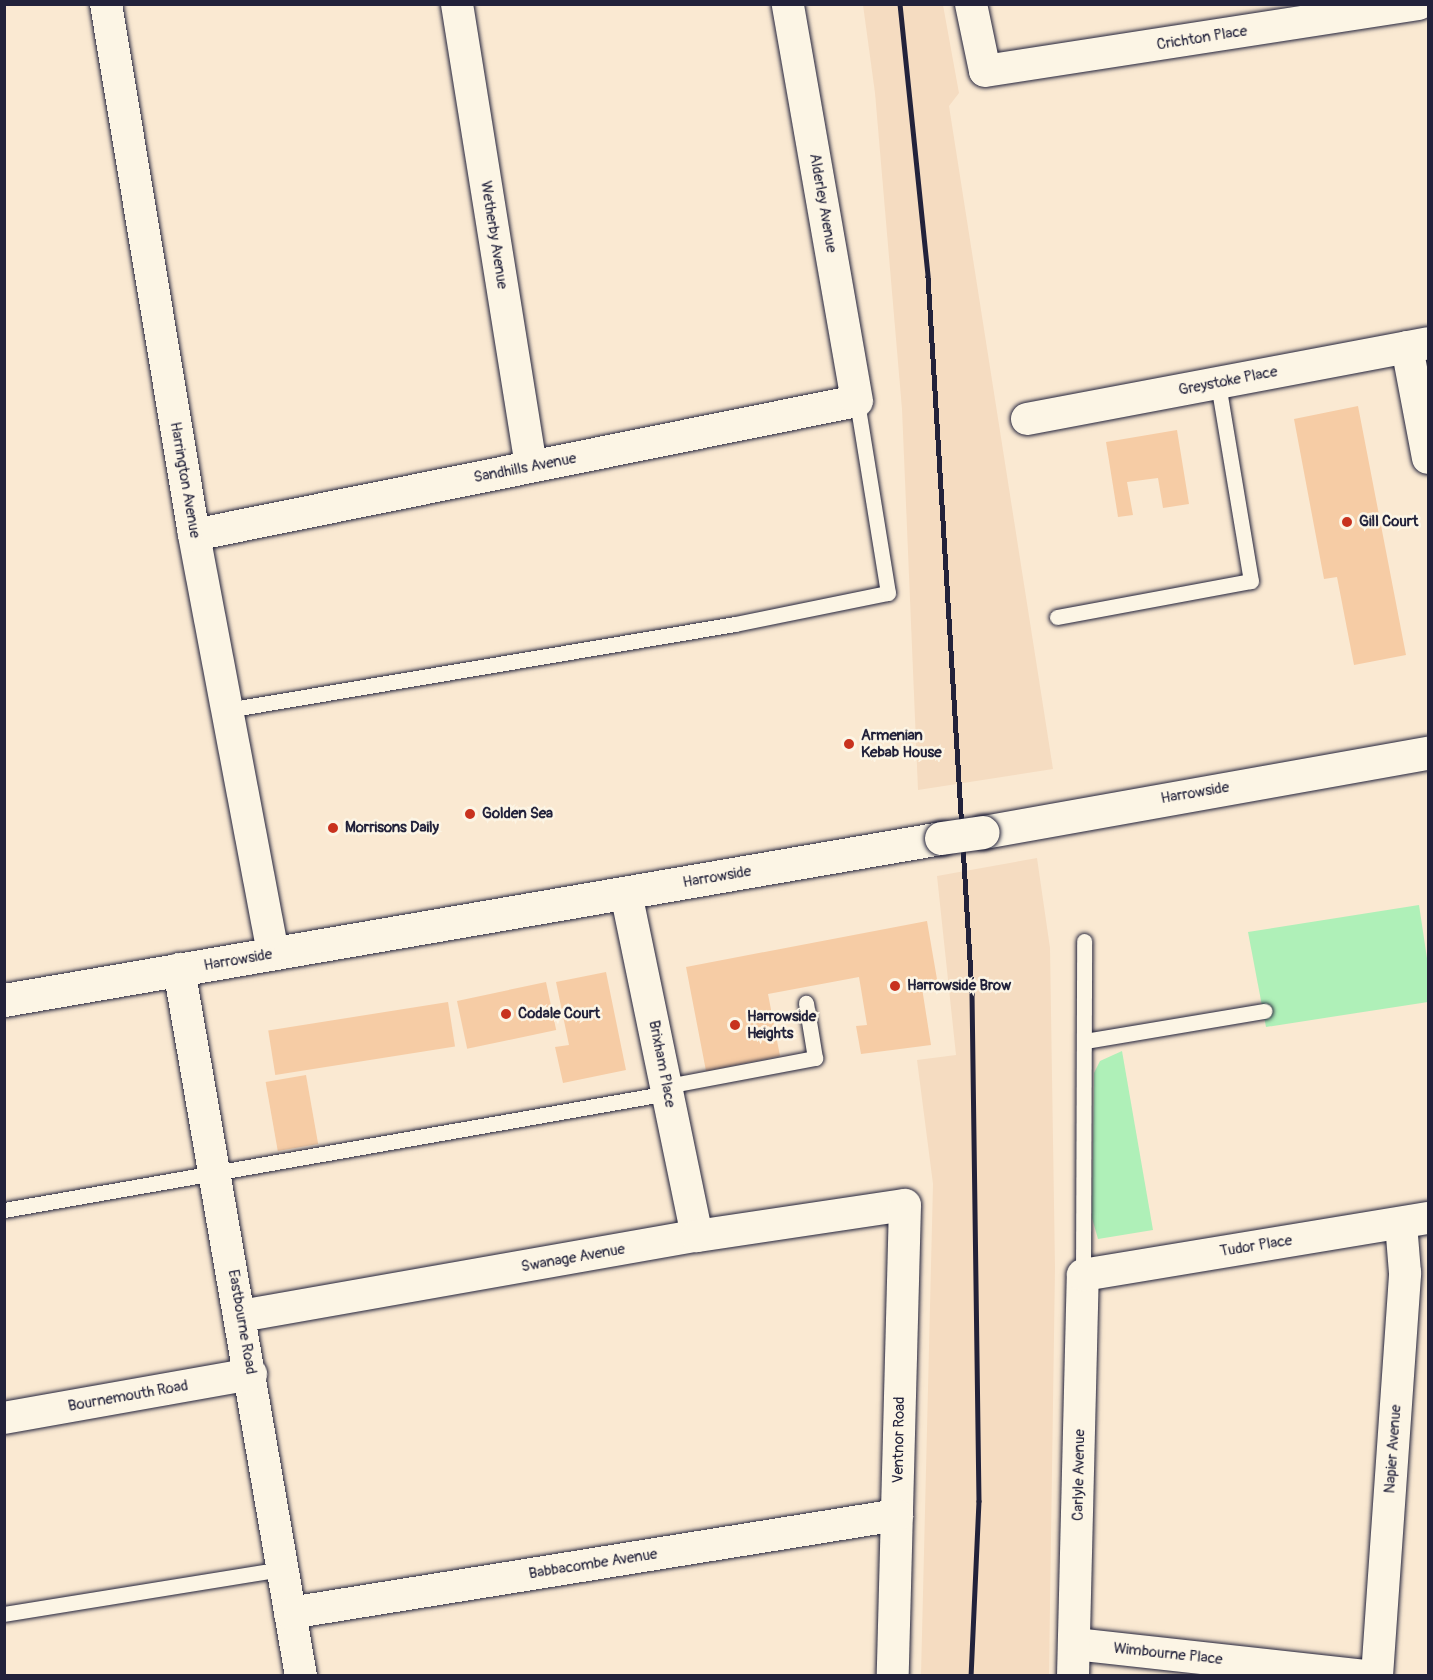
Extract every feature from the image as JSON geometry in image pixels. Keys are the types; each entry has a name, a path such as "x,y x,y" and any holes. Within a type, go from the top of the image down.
{"street":[{"name":"Harrington Avenue","path":"106,4 194,535 273,953"},
{"name":"Wetherby Avenue","path":"456,4 531,466"},
{"name":"Alderley Avenue","path":"788,4 857,401"},
{"name":"Crichton Place","path":"971,4 985,71 1272,16 1419,4"},
{"name":"Greystoke Place","path":"1028,419 1418,345"},
{"path":"1418,345 1428,458"},
{"name":"Sandhills Avenue","path":"194,535 857,401"},
{"name":"Harrowside","path":"4,1000 1428,753"},
{"name":"Brixham Place","path":"626,893 697,1236"},
{"name":"Eastbourne Road","path":"179,969 241,1316 281,1569 301,1676"},
{"name":"Swanage Avenue","path":"241,1316 697,1236 905,1205"},
{"name":"Ventnor Road","path":"893,1676 905,1205"},
{"name":"Tudor Place","path":"1083,1275 1415,1220"},
{"name":"Napier Avenue","path":"1377,1676 1405,1274 1415,1220"},
{"name":"Carlyle Avenue","path":"1073,1676 1083,1275"},
{"name":"Bournemouth Road","path":"4,1418 251,1374"},
{"name":"Babbacombe Avenue","path":"290,1613 897,1515"},
{"name":"Wimbourne Place","path":"1075,1644 1367,1676"}],"lane":[{"path":"1057,617 1251,581 1218,383"},
{"path":"227,710 735,624 888,593 857,401"},
{"path":"1083,1275 1084,941"},
{"path":"4,1210 667,1090 815,1058 806,1003"},
{"path":"1085,1041 1265,1011"},
{"path":"4,1614 281,1569"}],"shaded area":[{"path":"863,5 943,5 959,93 949,106 1053,769 918,790 902,409 875,93"},
{"path":"1037,858 1050,948 1055,1268 1049,1675 921,1675 933,1184 917,1060 956,1055 937,876"}],"green space":[{"path":"1419,905 1428,965 1428,1002 1266,1027 1248,932"},
{"path":"1122,1051 1153,1230 1098,1239 1092,1218 1094,1073 1100,1061"}],"building":[{"name":"Gill Court","path":"1358,406 1406,655 1354,665 1337,577 1324,579 1294,419"},
{"path":"1177,430 1189,504 1163,508 1158,478 1127,482 1133,515 1118,517 1106,442"},
{"path":"927,921 938,985 922,988 931,1045 861,1054 856,1026 867,1025 859,977 768,994 780,1056 706,1071 686,967"},
{"path":"606,972 626,1070 563,1083 555,1047 569,1045 556,982"},
{"name":"Codale Court","path":"546,982 556,1030 467,1049 457,1001"},
{"path":"448,1002 455,1046 275,1075 268,1030"},
{"path":"306,1075 318,1144 278,1151 266,1082"}],"railway":[{"path":"900,4 928,277 972,993 979,1501 971,1676"}],"place":[{"name":"Gill Court","path":"1347,522"},
{"name":"Armenian Kebab House","path":"849,744"},
{"name":"Golden Sea","path":"470,814"},
{"name":"Morrisons Daily","path":"333,828"},
{"name":"Harrowside Brow","path":"895,986"},
{"name":"Codale Court","path":"506,1014"},
{"name":"Harrowside Heights","path":"735,1025"}]}
